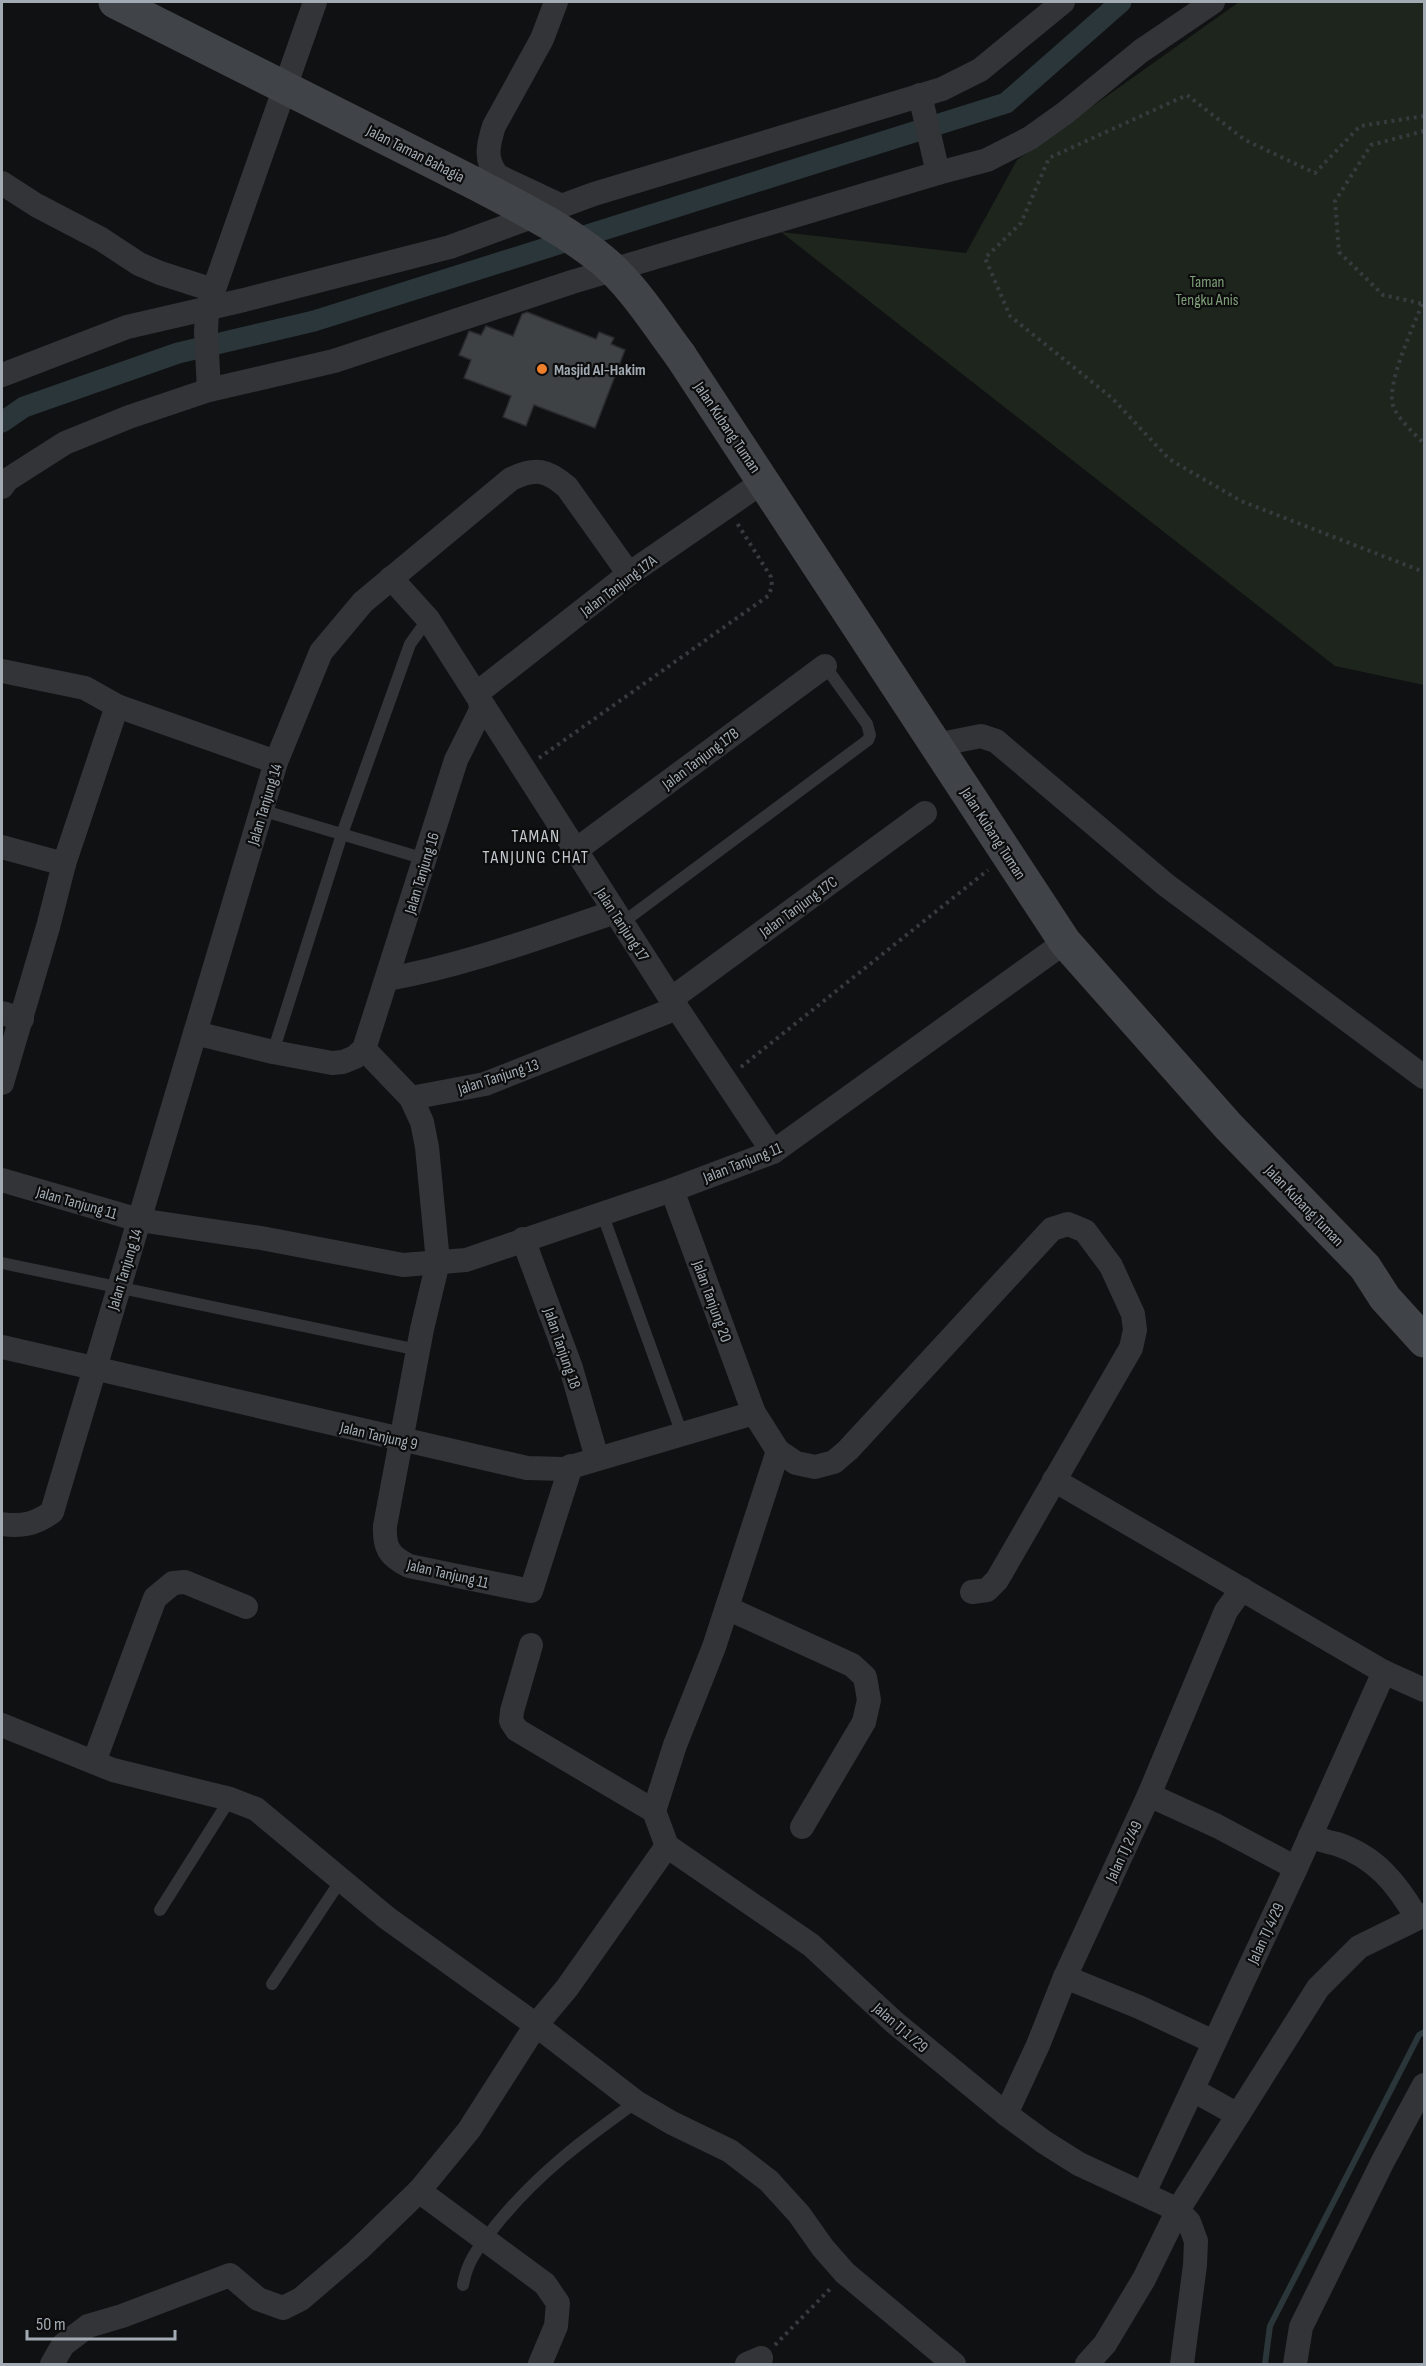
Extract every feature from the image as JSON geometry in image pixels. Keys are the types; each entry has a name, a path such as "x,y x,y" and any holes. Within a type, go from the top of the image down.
{"main road":[{"name":"Jalan Taman Bahagia","path":"115,2 474,183 550,225 602,260 644,307 680,355"},
{"name":"Jalan Kubang Tuman","path":"680,355 1065,942 1229,1127 1365,1267 1396,1289 1425,1318"},
{"name":"Jalan Kubang Tuman","path":"1365,1267 1385,1298 1425,1341"}],"street":[{"path":"208,380 209,310 315,2"},
{"path":"556,2 542,39 494,126 488,155 491,168 498,176 562,206"},
{"path":"2,375 127,327 209,310 450,247 594,194 922,104 942,89 980,70 1063,2"},
{"path":"2,487 7,480 65,443 129,417 208,380 334,361 572,282 938,172 987,160 1030,138 1065,113 1141,51 1213,2"},
{"path":"922,104 938,172"},
{"path":"2,183 36,205 102,239 140,264 160,273 209,310"},
{"name":"Jalan Tanjung 14","path":"2,1524 18,1526 38,1521 52,1512 276,762 321,652 363,602 511,479 524,473 539,471 555,476 567,487 629,574"},
{"name":"Jalan Tanjung 17A","path":"478,697 629,574 764,481"},
{"name":"Jalan Tanjung 17","path":"391,578 428,619 674,1003 773,1152"},
{"name":"Jalan Tanjung 17B","path":"576,850 825,666"},
{"path":"2,671 86,688 117,706 276,762"},
{"name":"Jalan Tanjung 16","path":"364,1048 388,980 456,760 481,710 478,697"},
{"path":"2,1083 12,1016 48,927 64,864 117,706"},
{"path":"936,745 981,736 996,741 1167,885 1425,1077"},
{"name":"Jalan Tanjung 17C","path":"674,1003 925,813"},
{"path":"2,847 64,864"},
{"path":"388,980 427,972 619,917"},
{"name":"Jalan Tanjung 11","path":"2,1180 139,1220 261,1238 403,1265 466,1260 672,1190 773,1152 1065,942"},
{"name":"Jalan Tanjung 13","path":"411,1098 485,1084 674,1003"},
{"path":"195,1033 273,1052 332,1063 355,1058 364,1048 411,1098 422,1122 428,1147 438,1262"},
{"name":"Jalan Tanjung 20","path":"672,1190 754,1413 778,1451"},
{"path":"52,2364 63,2345 88,2326 122,2316 230,2275 258,2299 282,2308 301,2299 358,2250 419,2191 469,2130 536,2025 586,1962 667,1846 654,1811 675,1745 696,1697 727,1608 778,1451 795,1463 815,1467 834,1462 848,1450 1052,1229 1068,1224 1085,1231 1111,1266 1133,1314 1135,1330 1131,1348 997,1580 987,1590 972,1592"},
{"name":"Jalan Tanjung 18","path":"523,1239 571,1368 597,1458"},
{"name":"Jalan Tanjung 11","path":"438,1262 418,1350 385,1526 388,1548 396,1559 409,1566 531,1591 571,1466"},
{"name":"Jalan Tanjung 9","path":"2,1347 527,1468 564,1468 754,1413"},
{"path":"1054,1480 1384,1672 1425,1690"},
{"path":"94,1762 155,1598 173,1582 185,1582 246,1607"},
{"name":"Jalan TJ 2/49","path":"1006,2114 1038,2045 1065,1977 1149,1795 1226,1611 1242,1588"},
{"path":"727,1608 852,1665 866,1677 869,1700 864,1722 802,1827"},
{"path":"531,1645 512,1711 512,1721 517,1730 654,1811"},
{"name":"Jalan TJ 4/29","path":"1144,2193 1296,1868 1384,1672"},
{"path":"2,1725 113,1770 230,1799 256,1809 396,1925 536,2025 636,2102 672,2123 730,2151 769,2181 799,2214 823,2248 845,2272 954,2364"},
{"path":"1149,1795 1217,1826 1296,1868"},
{"path":"1087,2364 1105,2344 1138,2288 1178,2210 1318,1988 1359,1947 1421,1916 1400,1888 1380,1868 1358,1854 1310,1836"},
{"name":"Jalan TJ 1 /29","path":"667,1846 811,1945 894,2022 1006,2114 1044,2142 1079,2164 1178,2210"},
{"path":"1065,1977 1140,2007 1214,2042"},
{"path":"1295,2364 1300,2327 1383,2161 1425,2085"},
{"path":"1193,2090 1239,2115"},
{"path":"419,2191 544,2284 558,2303 556,2326 540,2364"},
{"path":"1178,2210 1189,2222 1196,2241 1182,2364"}],"lane":[{"path":"273,1052 342,834 410,644 428,619"},
{"path":"619,917 868,740 870,735 867,724 825,666"},
{"path":"261,810 425,859"},
{"path":"602,1213 682,1434"},
{"path":"2,1263 418,1350"},
{"path":"160,1910 230,1799"},
{"path":"272,1984 341,1880"},
{"path":"463,2284 471,2257 540,2175 582,2140 636,2102"}],"path":[{"path":"1425,116 1360,126 1315,173 1245,140 1187,95 1049,158 1021,223 986,258 1010,316 1112,398 1169,459 1241,501 1425,572"},
{"path":"1425,131 1371,144 1335,201 1340,252 1383,295 1423,304 1400,362 1391,398 1394,409 1425,444"},
{"path":"524,769 768,596 773,582 769,573 727,507"},
{"path":"725,1080 976,878 1009,856"},
{"path":"754,2361 791,2331 845,2272"}],"green space":[{"name":"Taman Tengku Anis","path":"1239,2 1424,2 1424,685 1335,666 781,232 966,253 1017,160"}],"building":[{"name":"Masjid Al-Hakim","path":"527,312 596,339 599,332 614,338 611,344 625,350 595,428 534,405 526,426 503,417 511,396 464,378 471,360 459,355 469,331 481,335 486,326 513,336 522,314"}],"waterway":[{"path":"2,422 24,407 178,353 314,321 1006,103 1121,2"},
{"path":"1265,2364 1270,2326 1419,2035 1424,2032"}],"place":[{"name":"Masjid Al-Hakim","path":"542,369"}],"district":[{"name":"TAMAN TANJUNG CHAT","path":"536,846"}]}
